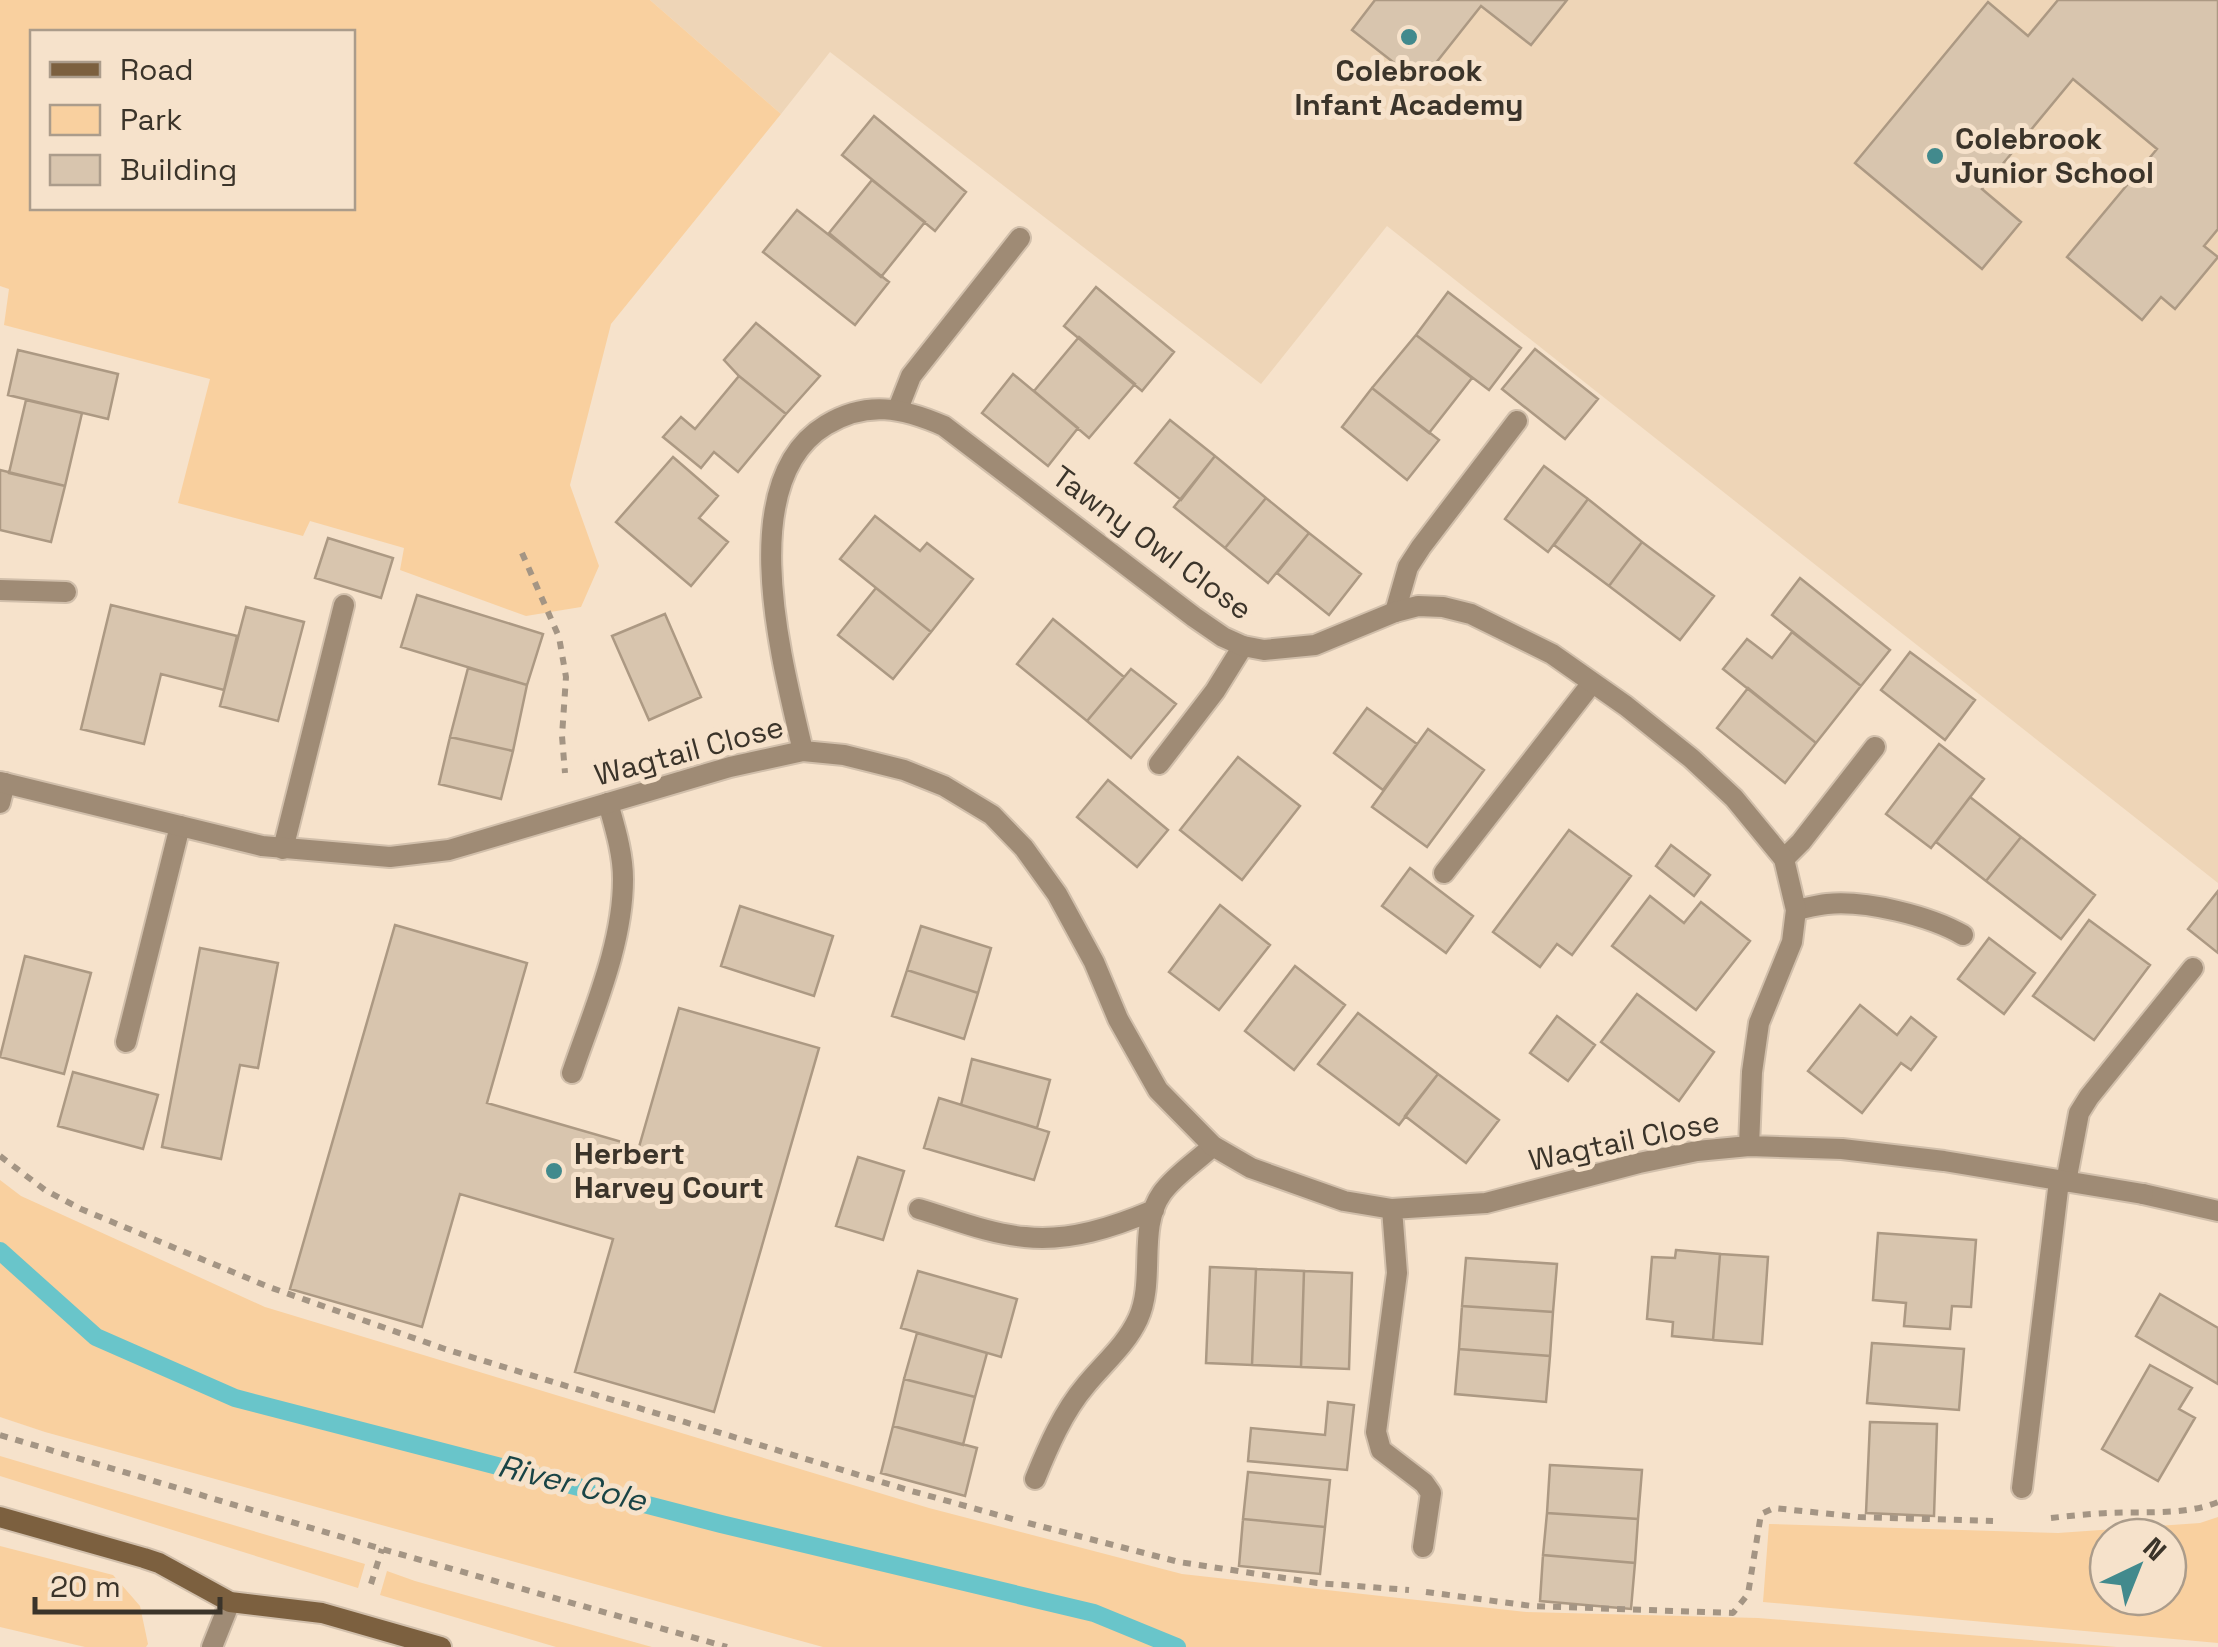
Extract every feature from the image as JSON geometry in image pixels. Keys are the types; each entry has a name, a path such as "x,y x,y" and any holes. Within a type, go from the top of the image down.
{"street":[{"path":"898,409 911,376 1020,238"},
{"name":"Tawny Owl Close","path":"803,751 775,616 775,510 789,463 803,444 817,430 854,413 898,409 944,426 1194,617 1243,646 1264,650 1315,645 1418,606 1471,614 1552,654 1626,706 1734,798 1784,859 1796,910 1792,942 1759,1024 1748,1146"},
{"path":"1395,612 1408,567 1420,547 1517,421"},
{"path":"0,590 66,592"},
{"path":"283,848 344,605"},
{"path":"1159,764 1215,691 1243,646"},
{"path":"1444,873 1592,683"},
{"path":"1784,859 1802,842 1875,747"},
{"name":"Wagtail Close","path":"2,789 262,846 390,857 449,850 730,767 803,751 844,755 904,770 944,786 992,815 1024,848 1057,894 1094,962 1118,1020 1158,1090 1213,1146 1252,1168 1303,1188 1344,1201 1392,1209 1486,1203 1638,1162 1748,1146 1842,1149 1944,1161 2143,1194 2218,1211"},
{"path":"572,1073 621,916 620,848 608,803"},
{"path":"126,1042 180,826"},
{"path":"1796,910 1828,904 1864,906 1923,917 1964,935"},
{"path":"2022,1488 2062,1182 2079,1113 2193,968"},
{"path":"1034,1479 1058,1427 1084,1387 1127,1339 1140,1316 1147,1284 1150,1227 1164,1190 1213,1146"},
{"path":"919,1208 1025,1237 1088,1233 1154,1210"},
{"path":"1392,1209 1397,1273 1376,1432 1380,1450 1424,1483 1430,1494 1423,1547"},
{"path":"0,1517 159,1563 230,1602 322,1613 441,1647"},
{"path":"212,1647 230,1602"}],"path":[{"path":"522,552 559,637 566,678 562,736 570,814"},
{"path":"0,1156 46,1190 81,1209 269,1287 445,1349 908,1490 1179,1562 1532,1606 1734,1613 1748,1594 1761,1514 1774,1508 1860,1517 2002,1521"},
{"path":"0,1435 727,1647"},
{"path":"2037,1520 2164,1512 2218,1502"}],"shaded area":[{"path":"650,0 2218,0 2218,883 1387,226 1261,384 830,52 781,114"}],"green space":[{"path":"0,0 650,0 781,114 611,324 570,485 599,566 581,607 526,616 400,570 404,548 310,521 303,536 178,503 210,379 4,325 9,289 0,286"},
{"path":"0,1180 21,1196 265,1307 929,1508 1182,1574 1526,1612 1758,1618 2117,1647 823,1647 0,1417"},
{"path":"0,1456 365,1564 358,1588 0,1476"},
{"path":"2218,1517 2218,1643 1763,1602 1769,1524 2088,1531 2088,1617 2188,1617 2188,1524"},
{"path":"0,1546 113,1575 140,1606 146,1647 85,1647 0,1627"},
{"path":"387,1571 652,1647 556,1647 380,1595"}],"building":[{"name":"Colebrook Infant Academy","path":"1375,0 1567,0 1531,45 1481,6 1420,83 1352,30"},
{"name":"Colebrook Junior School","path":"2058,0 2218,0 2218,229 2204,246 2218,257 2175,309 2161,297 2142,320 2067,257 2157,149 2073,79 1982,189 2021,222 1982,269 1855,163 1988,2 2028,36"},
{"path":"874,116 966,192 935,231 842,155"},
{"path":"872,180 925,222 881,277 829,233"},
{"path":"797,210 889,282 855,325 763,252"},
{"path":"1096,287 1174,352 1142,391 1064,326"},
{"path":"1448,292 1521,348 1489,390 1416,335"},
{"path":"756,323 820,376 786,414 724,360"},
{"path":"1416,335 1472,378 1429,433 1372,388"},
{"path":"1079,337 1135,384 1089,438 1034,391"},
{"path":"1535,349 1598,399 1565,439 1502,389"},
{"path":"18,350 118,374 108,419 8,395"},
{"path":"1013,374 1078,428 1048,466 982,413"},
{"path":"739,376 786,414 738,472 714,452 701,468 663,437 681,417 695,429"},
{"path":"1372,388 1439,440 1407,480 1342,427"},
{"path":"26,400 82,413 65,486 9,473"},
{"path":"1170,420 1215,456 1181,500 1135,463"},
{"path":"1215,456 1266,498 1225,548 1174,507"},
{"path":"673,457 718,496 699,518 728,542 691,586 616,522"},
{"path":"1544,466 1588,499 1548,552 1505,519"},
{"path":"0,470 65,486 51,542 0,530"},
{"path":"1266,498 1309,533 1268,583 1225,548"},
{"path":"1588,499 1642,542 1609,586 1554,545"},
{"path":"875,516 920,551 927,543 973,579 931,632 840,559"},
{"path":"1309,533 1361,574 1329,615 1277,573"},
{"path":"328,538 393,558 381,598 315,578"},
{"path":"1642,542 1714,596 1680,640 1609,586"},
{"path":"1800,578 1890,650 1861,686 1772,615"},
{"path":"876,588 931,632 893,679 838,635"},
{"path":"417,595 543,634 527,685 401,647"},
{"path":"111,605 237,636 224,690 161,674 144,744 81,729"},
{"path":"246,607 304,622 278,721 220,706"},
{"path":"665,614 701,697 649,720 612,636"},
{"path":"1053,619 1124,677 1087,721 1017,664"},
{"path":"1792,632 1861,686 1816,743 1723,669 1747,639 1772,658"},
{"path":"1910,652 1975,700 1945,740 1881,690"},
{"path":"468,668 527,685 513,751 450,737"},
{"path":"1131,669 1176,704 1131,758 1087,721"},
{"path":"1748,688 1816,743 1785,783 1717,728"},
{"path":"1367,708 1417,744 1383,790 1334,753"},
{"path":"1428,729 1484,770 1427,847 1372,807"},
{"path":"450,737 513,751 501,799 439,784"},
{"path":"1939,744 1984,779 1931,848 1886,814"},
{"path":"1238,757 1300,806 1242,880 1180,830"},
{"path":"1108,780 1168,830 1137,867 1077,817"},
{"path":"1970,797 2021,837 1986,881 1936,842"},
{"path":"1569,830 1631,876 1572,955 1557,944 1540,967 1493,932"},
{"path":"2021,837 2095,895 2061,939 1986,881"},
{"path":"1671,845 1710,875 1694,896 1656,866"},
{"path":"1410,868 1473,916 1446,953 1382,906"},
{"path":"2218,891 2218,953 2188,929"},
{"path":"1650,896 1684,923 1701,902 1750,941 1696,1010 1612,946"},
{"path":"1220,905 1270,945 1219,1010 1169,972"},
{"path":"740,906 833,936 814,996 721,966"},
{"path":"2089,920 2150,965 2094,1040 2033,996"},
{"name":"Herbert Harvey Court","path":"395,925 527,963 487,1103 639,1147 679,1008 819,1048 714,1412 575,1372 613,1239 460,1194 422,1327 290,1289"},
{"path":"921,926 991,948 978,993 907,970"},
{"path":"1989,938 2035,973 2004,1014 1958,979"},
{"path":"200,948 278,963 258,1068 240,1065 221,1159 162,1147"},
{"path":"25,956 91,973 64,1074 0,1057"},
{"path":"1295,966 1345,1005 1294,1070 1245,1031"},
{"path":"907,970 978,993 964,1039 892,1016"},
{"path":"1637,994 1714,1052 1679,1101 1601,1042"},
{"path":"1860,1005 1897,1035 1911,1017 1936,1037 1911,1070 1901,1063 1862,1113 1808,1071"},
{"path":"1358,1013 1438,1074 1399,1125 1318,1064"},
{"path":"1557,1016 1595,1045 1568,1081 1530,1053"},
{"path":"972,1059 1050,1080 1037,1128 961,1105"},
{"path":"73,1072 158,1095 143,1149 58,1126"},
{"path":"1438,1074 1499,1120 1466,1163 1405,1116"},
{"path":"939,1098 1049,1132 1034,1180 924,1148"},
{"path":"858,1157 904,1171 883,1240 836,1226"},
{"path":"1878,1233 1976,1240 1971,1307 1952,1306 1950,1329 1904,1326 1906,1303 1873,1300"},
{"path":"1676,1250 1720,1254 1713,1340 1672,1336 1673,1322 1647,1319 1652,1257 1675,1258"},
{"path":"1720,1254 1768,1257 1762,1344 1713,1340"},
{"path":"1466,1258 1557,1264 1553,1312 1462,1306"},
{"path":"1210,1267 1256,1269 1252,1365 1206,1363"},
{"path":"1256,1269 1304,1271 1301,1367 1252,1365"},
{"path":"918,1271 1017,1299 1001,1357 901,1328"},
{"path":"1304,1271 1352,1273 1349,1369 1301,1367"},
{"path":"2160,1294 2218,1328 2218,1384 2136,1336"},
{"path":"1462,1306 1553,1312 1550,1356 1459,1349"},
{"path":"917,1333 987,1353 975,1397 904,1379"},
{"path":"1872,1343 1964,1349 1959,1410 1867,1403"},
{"path":"1459,1349 1550,1356 1546,1402 1455,1394"},
{"path":"2150,1365 2192,1388 2179,1409 2195,1418 2158,1481 2102,1449"},
{"path":"904,1379 975,1397 963,1445 893,1426"},
{"path":"1328,1402 1354,1405 1347,1470 1248,1461 1251,1428 1325,1435"},
{"path":"1870,1422 1937,1424 1934,1516 1866,1513"},
{"path":"893,1426 977,1448 965,1496 881,1473"},
{"path":"1550,1465 1642,1470 1638,1519 1547,1513"},
{"path":"1248,1472 1330,1480 1325,1527 1243,1519"},
{"path":"1547,1513 1638,1519 1635,1563 1543,1555"},
{"path":"1243,1519 1325,1527 1320,1574 1239,1566"},
{"path":"1543,1555 1635,1563 1631,1609 1540,1601"}],"waterway":[{"name":"River Cole","path":"0,1251 96,1337 235,1398 721,1524 1094,1613 1177,1647"}],"place":[{"name":"Colebrook Infant Academy","path":"1409,37"},
{"name":"Colebrook Junior School","path":"1935,156"},
{"name":"Herbert Harvey Court","path":"554,1171"}]}
